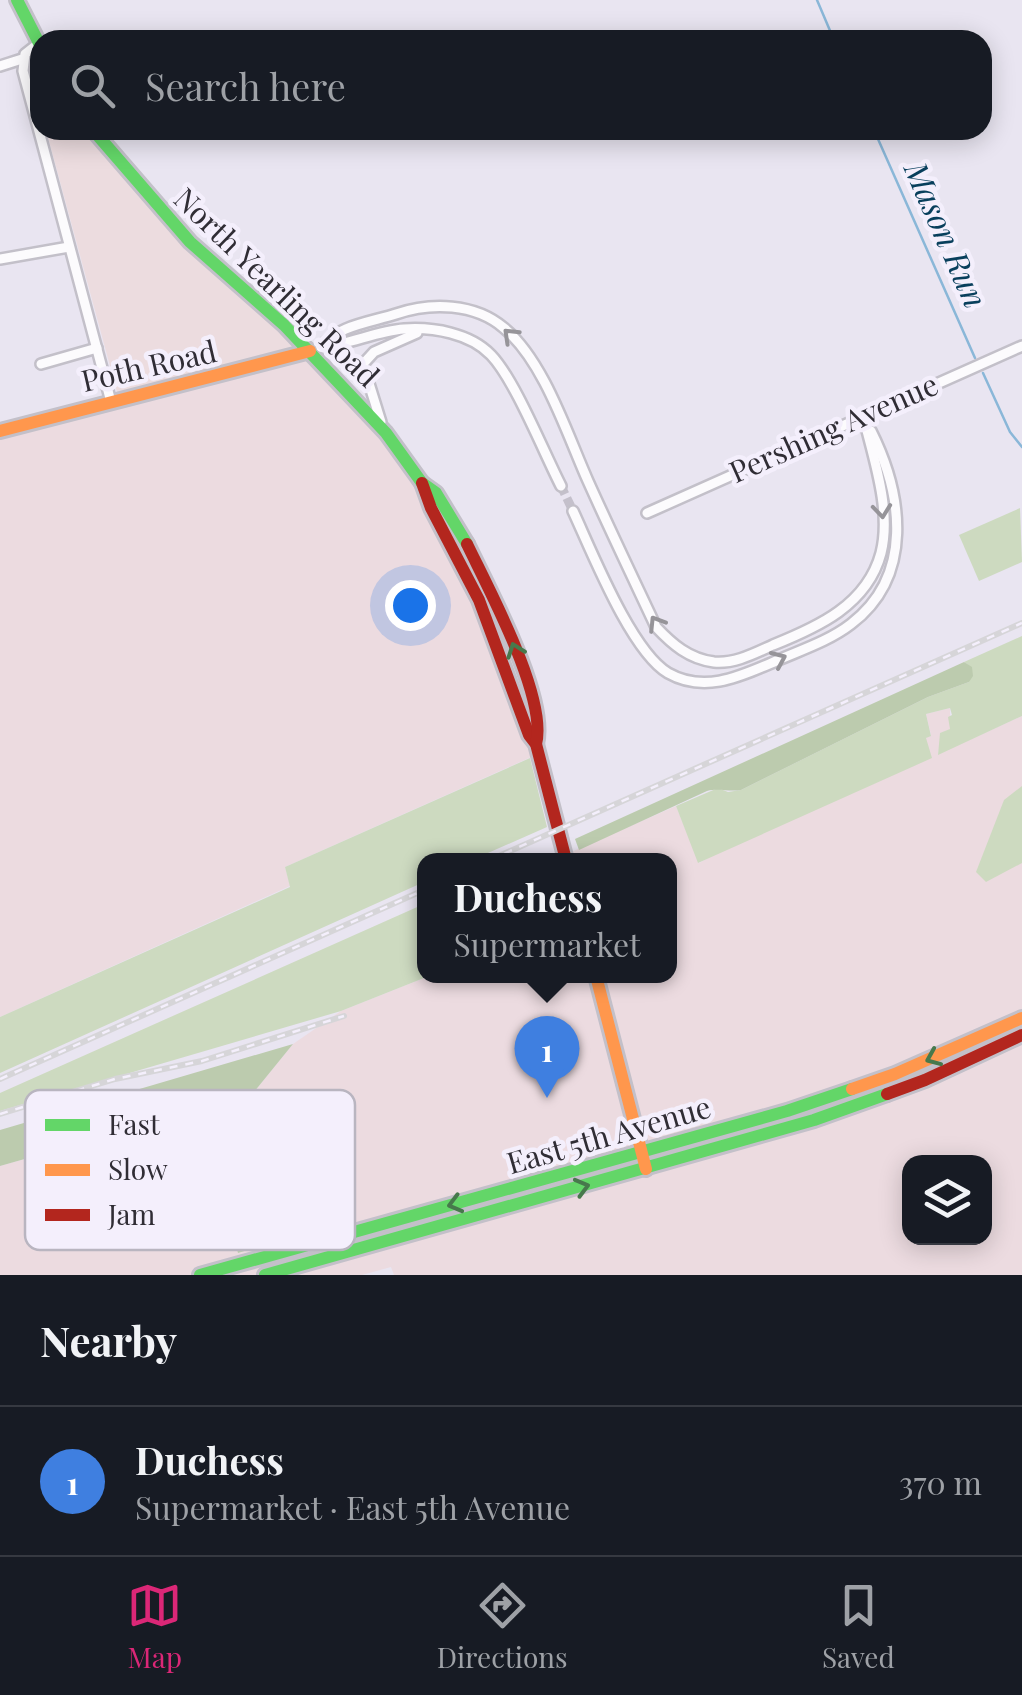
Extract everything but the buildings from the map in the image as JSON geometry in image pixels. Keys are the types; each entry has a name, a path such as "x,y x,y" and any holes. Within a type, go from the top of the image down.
{"main road":[{"path":"17,0 32,30"},
{"name":"North Yearling Road","path":"102,140 190,242 315,349 448,510 493,596 529,689 539,732 536,744 564,853"},
{"name":"Poth Road","path":"0,431 315,349"},
{"path":"598,983 646,1169"},
{"name":"East 5th Avenue","path":"355,1232 864,1086 1022,1018"},
{"name":"East 5th Avenue","path":"355,1250 869,1102 1022,1035"},
{"name":"East 5th Avenue","path":"200,1275 290,1250"},
{"name":"East 5th Avenue","path":"265,1275 355,1250"}],"street":[{"path":"0,66 30,52"},
{"path":"22,59 30,100"},
{"path":"41,140 111,402"},
{"path":"0,258 70,247"},
{"path":"315,349 329,335 409,310 441,306 476,311 503,326 526,352 555,406 656,627 672,645 694,657 717,662 742,658 832,618 865,584 880,556 884,530 863,415"},
{"path":"315,349 402,329 450,332 491,355 512,388 560,486"},
{"path":"386,433 362,364 392,341 425,330"},
{"name":"Pershing Avenue","path":"647,513 1022,346"},
{"path":"41,364 96,348"},
{"path":"573,511 633,633 650,658 691,682 716,684 742,676 834,635 854,622 880,594 890,575 898,528 895,506 884,457 863,415"}],"shaded area":[{"path":"49,140 102,140 137,186 307,348 119,399"},
{"path":"307,348 327,366 413,477 474,567 505,640 538,754 285,867 290,886 0,1017 0,433"},
{"path":"950,708 950,729 941,740 938,754 1022,716 1022,1275 394,1275 391,1267 362,1275 0,1275 0,1166 25,1159 25,1250 355,1250 355,1090 256,1090 293,1044 341,1011 417,981 677,983 677,853 569,853 676,806 699,863 931,735 926,714"}],"green space":[{"path":"1020,508 1022,562 979,581 959,535"},
{"path":"1022,636 1022,716 938,755 940,733 950,729 950,708 926,714 931,736 926,738 932,758 698,863 676,806 718,788 728,792 741,790 928,697 969,682 972,668 964,662"},
{"path":"964,662 972,667 969,682 928,697 741,790 707,791 579,850 575,839"},
{"path":"530,758 547,827 488,853 417,853 417,885 0,1073 0,1017 290,887 285,867"},
{"path":"1022,786 1022,863 986,882 976,872 1004,800"},
{"path":"417,907 417,981 341,1011 72,1090 25,1090 25,1104 0,1111 0,1093"},
{"path":"293,1044 256,1090 136,1090"},
{"path":"25,1123 25,1159 0,1166 0,1130"}],"waterway":[{"name":"Mason Run","path":"817,0 830,30"},
{"name":"Mason Run","path":"878,140 975,358"},
{"name":"Mason Run","path":"983,373 1010,432 1022,447"}],"tunnel":[{"path":"561,486 573,511"}],"railway":[{"path":"506,853 1022,623"},
{"path":"0,1079 417,893"},
{"path":"79,1090 202,1061 344,1016"},
{"path":"0,1114 25,1106"}],"traffic: fast":[{"path":"17,0 32,30"},
{"path":"102,140 190,242 284,325 386,433 422,483 436,493 467,544"},
{"path":"355,1232 787,1111 852,1089"},
{"path":"355,1250 814,1120 887,1094"},
{"path":"200,1275 289,1250"},
{"path":"265,1275 354,1250"}],"traffic: slow":[{"path":"0,431 310,351"},
{"path":"598,983 646,1169"},
{"path":"852,1089 1022,1018"}],"traffic: jam":[{"path":"422,483 479,600 529,735 536,744 564,853"},
{"path":"467,544 525,672 537,724 536,744"},
{"path":"887,1094 1022,1035"}],"place":[{"name":"Duchess","path":"547,1098"}]}
